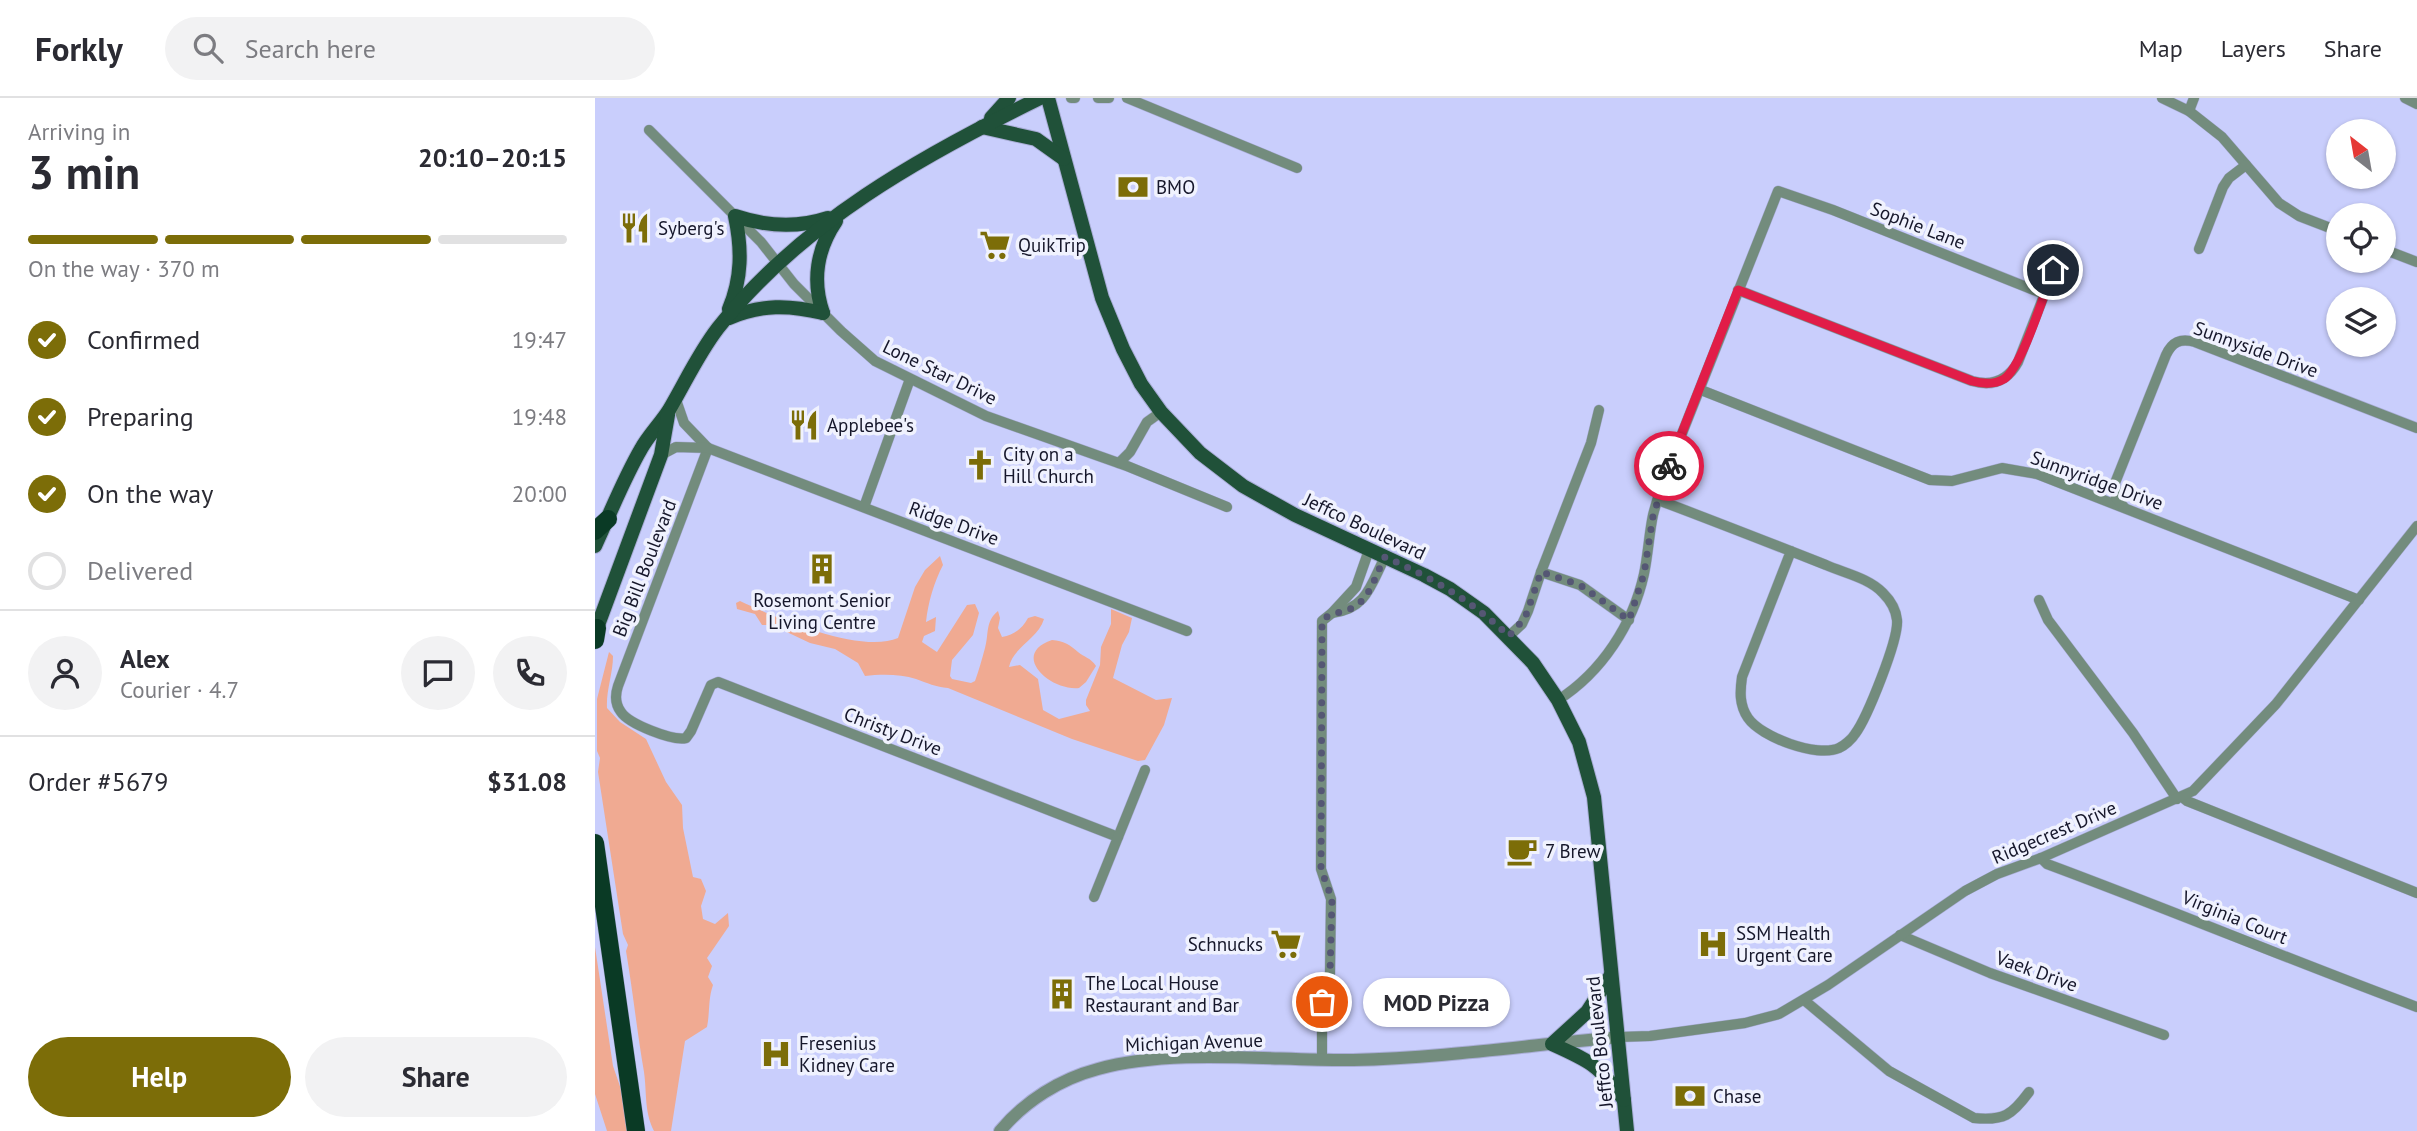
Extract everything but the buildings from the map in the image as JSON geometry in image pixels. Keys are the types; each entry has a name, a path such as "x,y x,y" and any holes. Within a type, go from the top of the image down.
{"highway":[{"path":"595,843 636,1131"},
{"path":"595,914 608,944"}],"main road":[{"path":"982,127 1009,98"},
{"path":"595,546 601,525 641,449 705,346 777,262 897,175 1040,98"},
{"name":"Jeffco Boulevard","path":"1048,98 1102,298 1141,384 1161,412 1201,453 1235,481 1295,515 1450,589 1484,613 1533,663 1558,700 1579,743 1594,797 1626,1131"},
{"path":"982,127 1036,139 1064,159"},
{"path":"725,320 735,296 741,253 735,216 759,223 788,225 820,221 840,214"},
{"path":"725,320 748,310 764,307 799,307 823,313 817,287 818,266 830,229 840,214"},
{"path":"596,634 661,455 672,403"},
{"path":"1611,975 1587,1012 1552,1044 1595,1064 1625,1102"}],"street":[{"path":"1098,98 1109,98"},
{"path":"1127,98 1297,167"},
{"path":"2162,98 2189,111 2222,137 2271,196 2287,209 2326,226"},
{"path":"2189,111 2195,98"},
{"path":"2405,98 2417,104"},
{"name":"Lone Star Drive","path":"649,130 735,216 794,284 866,354 887,368 986,416 1119,463 1227,507"},
{"path":"2199,249 2223,187 2229,178 2246,165"},
{"name":"Sophie Lane","path":"1738,290 1778,191 2044,294"},
{"path":"1558,700 1599,664 1629,620 1644,574 1657,500 1738,290 1982,384 1993,383 2004,379 2013,370 2063,247"},
{"path":"2396,254 2417,262"},
{"name":"Sunnyside Drive","path":"2125,508 2116,498 2115,482 2166,355 2170,346 2177,341 2195,342 2417,428"},
{"path":"864,507 910,379"},
{"name":"Sunnyridge Drive","path":"1700,390 1930,480 1952,481 1991,469 2011,468 2037,474 2359,600"},
{"name":"Ridge Drive","path":"672,403 684,423 708,449"},
{"path":"1509,636 1525,618 1591,443 1599,410"},
{"path":"1119,463 1130,452 1147,422 1161,412"},
{"name":"Ridge Drive","path":"661,455 676,447 708,449 1187,631"},
{"name":"Big Bill Boulevard","path":"686,738 677,739 631,720 617,706 616,693 708,449"},
{"path":"1657,500 1791,551 1881,590 1895,610 1897,620 1893,644 1864,719 1854,736 1839,748 1824,751 1792,744 1761,730 1748,718 1742,705 1742,677 1791,551"},
{"name":"Ridgecrest Drive","path":"1619,1037 1650,1036 1756,1021 1779,1014 1804,1000 1965,891 1997,874 2041,858 2193,791 2276,704 2416,530"},
{"path":"1322,1060 1322,1002 1330,973 1332,899 1321,869 1321,630 1322,621 1356,587 1369,550"},
{"path":"1332,613 1353,608 1362,600 1385,557"},
{"path":"1541,572 1580,585 1629,620"},
{"path":"2039,600 2048,620 2180,798 2417,893"},
{"name":"Christy Drive","path":"686,738 709,688 718,682 1118,837"},
{"path":"1094,897 1145,770"},
{"name":"Virginia Court","path":"2041,858 2047,864 2172,910 2417,1007"},
{"name":"Vaek Drive","path":"1900,934 1990,973 2164,1035"},
{"path":"1804,1000 1889,1071 1974,1118 1990,1120 2006,1117 2018,1107 2029,1091"},
{"name":"Michigan Avenue","path":"1000,1131 1021,1110 1047,1091 1079,1074 1116,1064 1191,1058 1322,1060 1439,1055 1619,1037"}],"shaded area":[{"path":"940,556 943,565 932,593 926,622 936,617 935,631 924,636 922,642 937,652 967,605 975,604 979,613 973,635 952,660 950,676 952,679 971,683 975,681 979,669 989,624 998,611 998,628 1002,637 1017,631 1028,618 1035,616 1044,619 1037,632 1015,654 1009,667 1020,665 1038,679 1043,710 1059,719 1090,711 1086,700 1100,665 1101,647 1111,624 1111,609 1132,618 1113,678 1156,700 1172,698 1164,725 1145,760 1138,761 1072,739 948,688 904,676 865,676 858,663 835,649 810,643 772,625 762,625 755,614 737,609 736,603 740,601 796,624 841,638 882,642 898,638 915,587 925,570"},
{"path":"1052,640 1069,645 1096,666 1079,688 1056,684 1046,678 1034,662 1034,654 1040,646"},
{"path":"609,652 613,656 607,708 620,722 646,739 666,782 682,805 683,828 693,877 701,879 706,891 701,906 703,919 715,924 728,913 729,926 707,958 712,966 708,977 713,985 707,1027 685,1041 671,1131 654,1131 646,1102 626,951 628,945 623,934 598,772 600,758 597,751 597,699"},
{"path":"595,947 613,1066 623,1095 628,1131 607,1131 595,1094"}],"way so far":[{"path":"1322,1002 1330,973 1332,899 1321,869 1322,621 1332,613 1353,608 1362,600 1385,557 1450,589 1484,613 1509,636 1522,624 1541,572 1580,585 1629,620 1644,574 1653,516 1669,466"}],"place":[{"name":"BMO","path":"1133,187"},
{"name":"Syberg's","path":"635,228"},
{"name":"QuikTrip","path":"995,245"},
{"name":"Applebee's","path":"804,425"},
{"name":"City on a Hill Church","path":"980,465"},
{"name":"Rosemont Senior Living Centre","path":"822,569"},
{"name":"7 Brew","path":"1522,851"},
{"name":"Schnucks","path":"1286,944"},
{"name":"SSM Health Urgent Care","path":"1713,944"},
{"name":"The Local House Restaurant and Bar","path":"1062,994"},
{"name":"MOD Pizza","path":"1322,1002"},
{"name":"Fresenius Kidney Care","path":"776,1054"},
{"name":"Chase","path":"1690,1096"}],"route":[{"path":"1669,466 1738,290 1982,384 2004,379 2018,362 2053,270"}]}
